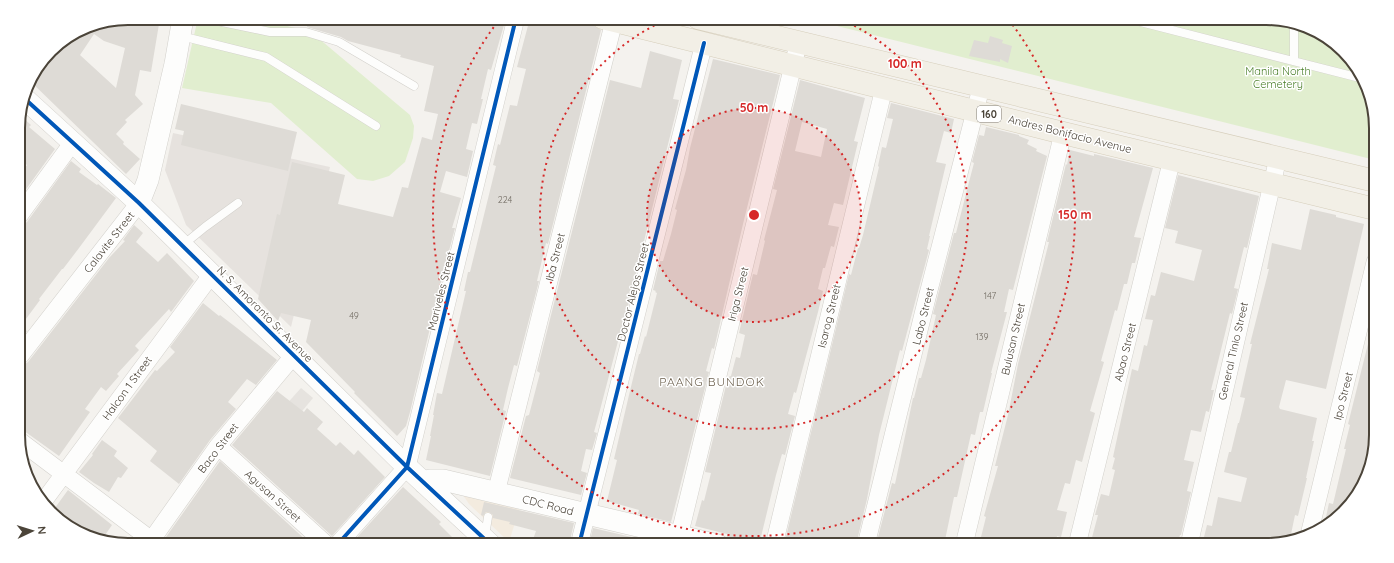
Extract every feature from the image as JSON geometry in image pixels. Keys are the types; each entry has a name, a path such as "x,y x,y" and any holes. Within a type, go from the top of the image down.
{"main road":[{"name":"Andres Bonifacio Avenue","path":"632,25 1063,133 1369,208"},
{"name":"160","path":"726,25 981,88 1369,180"}],"street":[{"name":"Mariveles Street","path":"343,538 407,467 514,25"},
{"name":"Iba Street","path":"494,498 607,25"},
{"name":"Calavite Street","path":"25,350 140,203 148,180 182,27"},
{"name":"Doctor Alejos Street","path":"581,538 704,43"},
{"name":"Iriga Street","path":"679,538 799,43"},
{"name":"Isarog Street","path":"776,538 884,88"},
{"name":"Labo Street","path":"868,538 981,88"},
{"name":"N. S. Amoranto Sr. Avenue","path":"28,102 140,203 480,538"},
{"name":"Bulusan Street","path":"966,538 1063,133"},
{"path":"25,208 73,142"},
{"name":"General Tinio Street","path":"1190,538 1278,158"},
{"name":"Abao Street","path":"1079,538 1172,159"},
{"name":"Halcon 1 Street","path":"46,497 212,274"},
{"name":"Ipo Street","path":"1311,528 1369,291"},
{"name":"Baco Street","path":"155,538 218,446 294,355"},
{"path":"25,445 146,538"},
{"name":"Agusan Street","path":"218,446 319,538"},
{"name":"CDC Road","path":"424,483 430,480 443,480 494,498 586,515 672,538"}],"lane":[{"path":"236,25 270,32 306,32 339,42 414,86"},
{"path":"1153,25 1355,77"},
{"path":"182,27 266,57 376,126"},
{"path":"1294,29 1294,61"},
{"path":"183,246 205,227 238,203"},
{"path":"486,538 488,517"}],"shaded area":[{"path":"173,133 330,167 291,327 186,225 165,170"},
{"path":"301,388 313,398 288,428 275,417"},
{"path":"463,495 520,507 510,538 505,538 469,504"}],"green space":[{"path":"196,25 284,25 311,32 410,115 414,126 413,138 405,162 389,176 373,181 357,179 271,103 182,88"},
{"name":"Manila North Cemetery","path":"833,25 1266,25 1299,30 1329,46 1348,65 1355,76 1366,101 1369,128 1369,159"}],"building":[{"path":"159,25 151,72 140,70 135,95 143,104 125,120 127,122 116,134 124,142 123,144 140,159 126,174 34,85 46,65 60,50 88,33 101,28 114,26","holes":["94,34 104,41 125,48 116,88 80,55"]},
{"path":"307,25 504,25 491,70 488,69 477,124 472,123 466,149 473,151 467,177 446,171 440,192 461,198 452,228 455,228 429,328 410,412 406,426 397,436 306,342 311,320 281,313 278,321 258,299 277,214 280,215 292,162 345,175 338,204 393,217 402,187 408,188 422,137 432,140 438,114 424,111 434,66 400,57 401,55 348,41 341,37 307,27"},
{"path":"528,25 593,25 601,30 548,244 546,243 537,281 539,281 517,366 514,365 508,388 503,410 506,411 490,476 426,460 437,393 442,394 466,291 464,291 468,272 470,272 496,166 493,165 498,144 500,145 510,105 517,106 526,69 517,67"},
{"path":"990,36 1003,40 1002,43 1012,46 1008,63 1000,59 1000,62 969,56 974,40 988,43"},
{"path":"650,51 682,60 673,99 679,100 623,326 594,432 597,433 592,450 586,449 581,471 587,473 581,495 510,478 526,416 529,415 540,373 537,371 610,80 641,88"},
{"path":"713,59 780,75 714,349 712,348 706,371 709,372 671,522 638,514 639,510 607,501 617,460 614,459 629,395 639,354 645,336 646,337 657,293 653,290 660,261 663,261 671,234 677,210 675,209"},
{"path":"800,80 865,98 854,141 858,142 843,205 834,203 828,225 839,227 834,247 831,246 825,268 823,268 818,289 823,291 818,312 796,393 794,392 788,414 795,416 785,455 782,454 776,475 761,538 727,538 727,534 695,526 702,500 704,501 711,473 705,472 728,377 731,376 736,357 740,358 745,335 739,333 753,274 757,275 764,240 777,190 773,189","holes":["802,122 827,129 821,157 795,151"]},
{"path":"891,103 954,119 951,133 944,131 936,162 946,164 929,236 927,249 929,250 902,351 900,350 879,435 867,499 858,538 786,538 849,274 851,275 863,235 879,167 882,147 886,148 893,119 887,118"},
{"path":"181,104 297,132 288,171 181,145 184,131 175,129"},
{"path":"25,120 31,125 29,127 55,149 25,191 25,168 27,165 25,163"},
{"path":"986,127 1019,135 1029,140 1027,144 1037,149 1036,151 1047,156 1013,290 1009,289 1004,312 1007,312 991,373 983,412 980,412 975,435 971,434 957,497 954,497 945,538 878,538 892,483 895,484 913,398 926,360 936,315 933,314 974,163 972,162 979,135 984,136"},
{"path":"1070,150 1153,168 1134,237 1141,238 1135,263 1132,263 1127,284 1124,284 1117,311 1115,310 1101,361 1104,362 1090,411 1095,413 1082,462 1076,460 1070,484 1065,483 1057,510 1067,512 1061,537 981,538 986,517 984,516 998,466 995,466 1008,415 1018,364 1049,242 1047,242 1066,164 1067,165"},
{"path":"71,161 81,169 79,172 116,198 39,299 40,300 25,320 25,224"},
{"path":"1178,175 1259,196 1247,248 1244,247 1234,288 1238,289 1232,314 1230,313 1211,390 1214,390 1209,412 1206,411 1201,432 1191,430 1184,460 1194,462 1187,491 1191,492 1181,535 1179,538 1092,538 1098,515 1095,515 1101,494 1109,496 1115,470 1112,469 1115,458 1113,457 1132,369 1138,371 1144,345 1147,346 1153,320 1145,319 1151,295 1155,296 1161,272 1194,281 1202,250 1175,243 1178,231 1165,228"},
{"path":"1310,209 1364,224 1326,389 1286,380 1279,407 1280,409 1317,418 1307,478 1298,516 1295,515 1291,535 1273,538 1204,538 1207,525 1212,526 1218,497 1241,502 1247,478 1224,472 1229,452 1231,452 1245,398 1240,397 1252,344 1250,344 1269,269 1267,269 1272,243 1301,250"},
{"path":"134,225 143,233 136,242 158,262 167,253 194,281 171,312 169,309 135,346 139,350 117,374 119,376 106,391 101,387 85,409 90,412 59,456 25,432 25,364 109,258 125,241 123,240"},
{"path":"203,303 277,360 256,385 247,379 228,402 236,409 210,440 179,484 150,461 157,451 118,418 155,370 157,371 175,352 170,347"},
{"path":"1369,340 1369,442 1367,454 1362,473 1352,492 1339,508 1325,519 1329,503 1333,504 1346,449 1344,449 1350,425 1348,424"},
{"path":"277,391 304,412 307,408 323,422 317,429 336,446 340,442 354,455 358,450 385,477 332,536 232,445"},
{"path":"102,440 117,451 114,456 128,468 121,478 118,477 109,492 79,472 93,455 92,454"},
{"path":"220,461 304,538 167,538 166,537"},
{"path":"403,487 441,522 439,524 453,538 356,538"},
{"path":"68,490 112,525 105,536 101,535 82,527 60,513 55,508"},
{"path":"484,502 574,523 571,538 534,538 536,531 493,518 493,515 489,512 486,512 483,516 481,515"},
{"path":"593,528 636,538 591,538"}],"cycle path":[{"path":"343,538 407,467 514,25"},
{"path":"581,538 704,43"},
{"path":"28,102 139,203 407,467 483,538"}],"district":[{"name":"PAANG BUNDOK","path":"712,382"}]}
